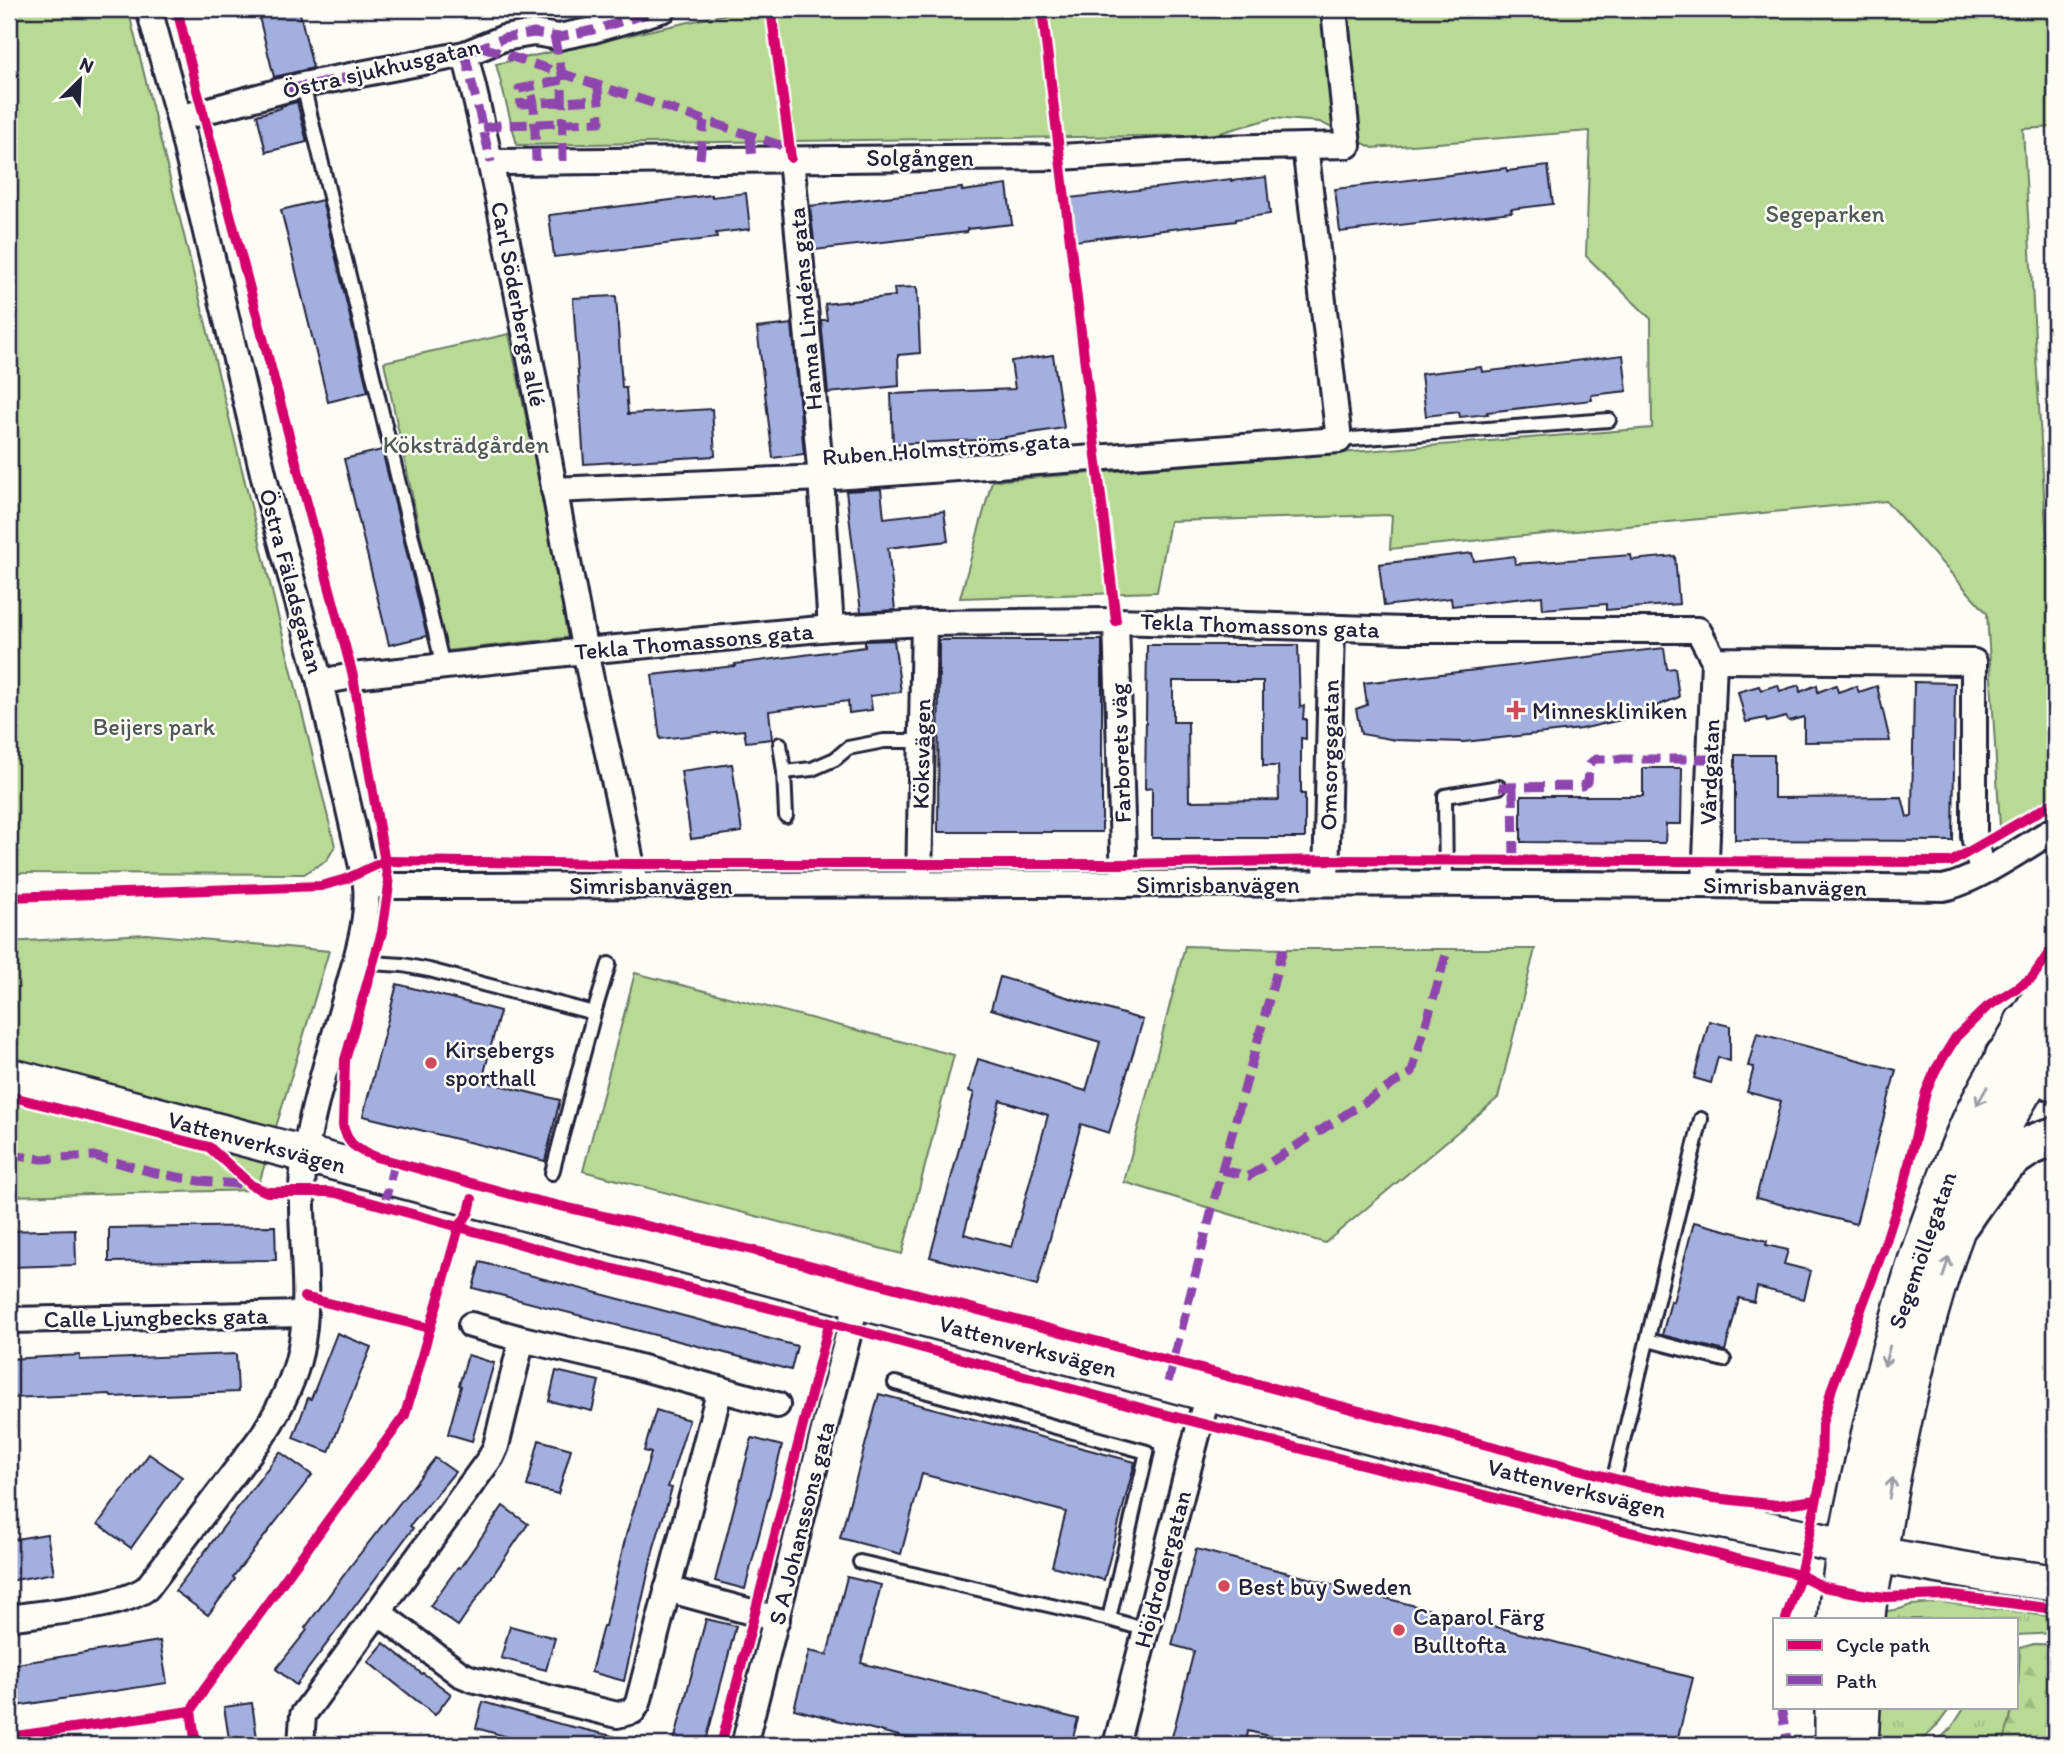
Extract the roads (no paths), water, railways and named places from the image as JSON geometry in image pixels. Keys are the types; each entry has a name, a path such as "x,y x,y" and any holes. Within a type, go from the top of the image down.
{"highway":[{"path":"1960,1222 2001,1166 2028,1146 2055,1137"}],"street":[{"name":"Östra Fäladsgatan","path":"149,9 179,118 267,490 320,682 366,884 367,903 355,962 305,1155"},
{"name":"Östra sjukhusgatan","path":"179,118 295,87 465,54 504,38 534,33 559,37 664,9"},
{"name":"Solgången","path":"491,162 1059,157 1220,148 1348,145 1334,9"},
{"name":"Carl Söderbergs allé","path":"465,54 491,162 584,651 628,841 635,886"},
{"path":"1305,146 1339,440"},
{"name":"Hanna Lindéns gata","path":"791,158 821,478 831,628"},
{"name":"Ruben Holmströms gata","path":"554,490 821,478 1339,440"},
{"name":"Tekla Thomassons gata","path":"320,682 353,676 584,651 831,628 923,623 1116,621 1404,630 1698,630 1714,660"},
{"name":"Farborets väg","path":"1116,621 1124,884"},
{"name":"Köksvägen","path":"919,884 923,623"},
{"name":"Omsorgsgatan","path":"1326,883 1332,627"},
{"path":"1714,660 1974,662 1974,836 1982,872"},
{"name":"Vårdgatan","path":"1705,884 1714,660"},
{"name":"Simrisbanvägen","path":"366,884 635,886 1326,883 1943,888 1982,872 2055,829"},
{"name":"Segemöllegatan","path":"1867,1618 1868,1595 1900,1433 1930,1316 1960,1222 1983,1167 2041,1052 2055,975"},
{"name":"Segemöllegatan","path":"1836,1618 1845,1547 1887,1356 1933,1211 1975,1109 2041,1052"},
{"name":"Vattenverksvägen","path":"9,1076 1609,1498 1808,1538 1878,1555 2055,1583"},
{"name":"Calle Ljungbecks gata","path":"9,1618 115,1601 138,1594 147,1588 270,1424 301,1351 304,1314 301,1192 305,1155"},
{"name":"S A Johanssons gata","path":"744,1745 857,1300"},
{"name":"Calle Ljungbecks gata","path":"9,1320 304,1314"},
{"path":"471,1325 777,1405"},
{"path":"301,1745 303,1715 491,1457 522,1339"},
{"path":"378,1612 460,1674 472,1679 617,1715 633,1711 638,1703 720,1389"},
{"name":"Höjdrodergatan","path":"1116,1745 1208,1393"},
{"path":"667,1589 777,1619"},
{"path":"1833,1708 1833,1745"},
{"path":"1860,1745 1862,1708"}],"lane":[{"path":"295,87 443,666"},
{"path":"1339,440 1609,421"},
{"path":"784,772 812,769 835,759 848,748 884,741 921,741"},
{"path":"780,744 786,816"},
{"path":"1446,884 1445,796 1499,787"},
{"path":"355,962 403,965 429,970 594,1013"},
{"path":"552,1173 609,964"},
{"path":"1609,1498 1701,1119"},
{"path":"1648,1340 1724,1360"},
{"path":"895,1383 1147,1452 1109,1619"},
{"path":"860,1562 1147,1630"}],"place":[{"name":"Minneskliniken","path":"1516,710"},
{"name":"Kirsebergs sporthall","path":"431,1063"},
{"name":"Best buy Sweden","path":"1224,1586"},
{"name":"Caparol Färg Bulltofta","path":"1399,1630"}],"park label":[{"name":"Segeparken","path":"1825,213"},
{"name":"Köksträdgården","path":"466,444"},
{"name":"Beijers park","path":"154,726"}]}
